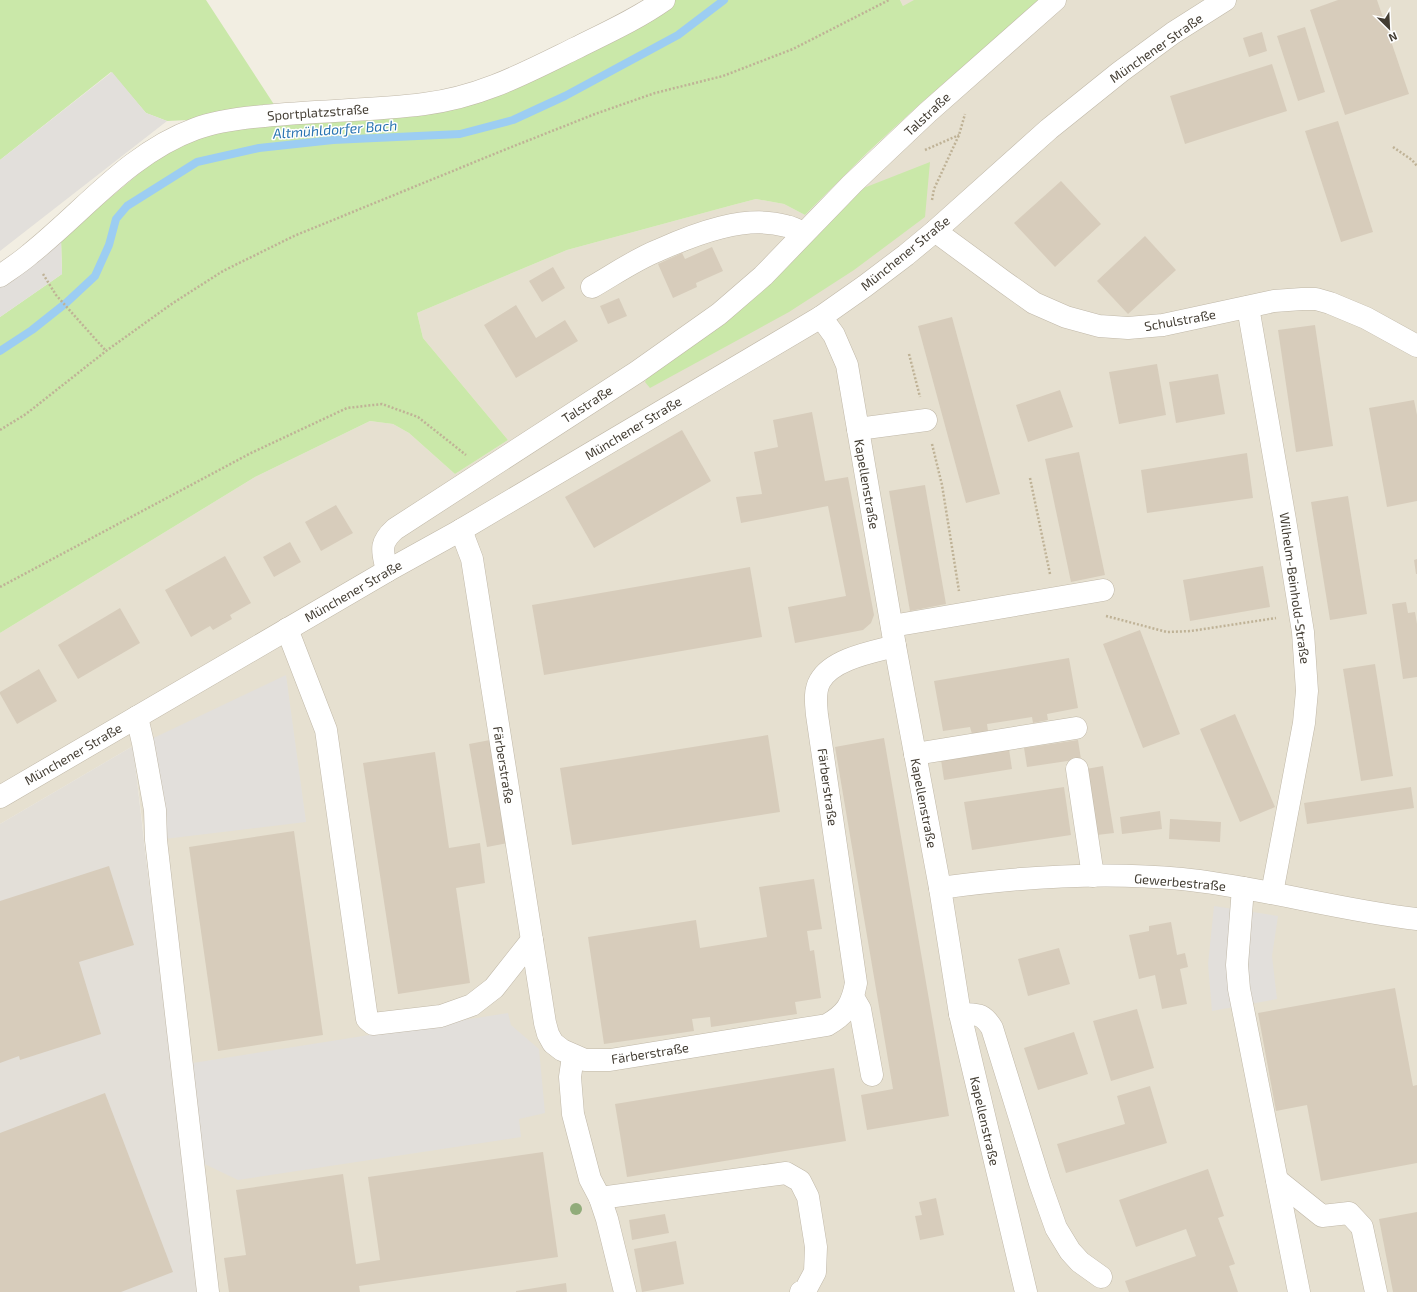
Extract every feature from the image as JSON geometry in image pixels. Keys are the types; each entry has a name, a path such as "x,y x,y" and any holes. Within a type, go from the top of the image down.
{"street":[{"name":"Sportplatzstraße","path":"0,276 30,255 131,165 158,146 177,136 215,123 248,118 291,113 422,104 462,98 505,83 651,9 664,0"},
{"name":"Talstraße","path":"387,572 383,553 383,543 394,529 637,372 719,314 763,276 852,184 933,108 1055,0"},
{"name":"Münchener Straße","path":"0,797 461,530 821,317 865,286 935,230 1049,129 1120,72 1173,33 1225,0"},
{"path":"592,287 658,250 711,230 741,224 762,223 786,226 803,233"},
{"name":"Schulstraße","path":"935,230 1003,281 1034,302 1066,317 1099,326 1128,328 1163,325 1274,301 1316,299 1330,303 1366,318 1417,346"},
{"name":"Wilhelm-Beinhold-Straße","path":"1248,307 1304,632 1306,663 1307,691 1304,723 1272,892"},
{"name":"Kapellenstraße","path":"821,317 834,335 846,365 893,636 940,888 960,1014 1026,1292"},
{"path":"858,429 926,420"},
{"name":"Färberstraße","path":"461,530 472,559 548,1034 553,1043 562,1050 585,1060 610,1060 827,1025 836,1020 847,1009 853,997 856,983 817,715 816,702 820,682 826,673 839,664 861,655 893,636 963,614 1103,590"},
{"path":"287,630 326,730 367,1019 373,1024 441,1016 472,1004 494,988 532,940"},
{"path":"137,717 144,743 155,810 156,840 208,1292"},
{"path":"915,754 1076,728"},
{"path":"1077,769 1093,876"},
{"name":"Gewerbestraße","path":"940,888 1046,877 1093,876 1182,879 1272,892 1346,908 1417,919"},
{"path":"1243,888 1237,965 1239,989 1299,1292"},
{"path":"853,997 860,1009 872,1075"},
{"path":"960,1014 980,1015 987,1020 992,1028 1040,1183 1056,1228 1070,1251 1080,1262 1101,1277"},
{"path":"573,1056 570,1077 572,1114 590,1179 600,1198 607,1219 624,1292"},
{"path":"600,1198 786,1173 800,1181 808,1197 816,1247 815,1272 806,1288 801,1292"},
{"path":"1277,1180 1322,1216 1349,1213 1362,1227 1376,1292"}],"path":[{"path":"0,430 26,414 106,351 173,303 224,271 294,236 595,114 655,93 723,76 793,49 889,0"},
{"path":"935,230 930,214 934,189 959,135 965,113"},
{"path":"1393,147 1412,160 1417,166"},
{"path":"56,295 106,351"},
{"path":"909,354 942,485 963,614"},
{"path":"0,587 251,453 347,408 382,404 418,417 448,439 485,470"},
{"path":"1030,478 1056,598"},
{"path":"1077,595 1082,604 1093,612 1166,632 1191,631 1300,614"}],"shaded area":[{"path":"900,0 1417,0 1417,1292 199,1292 133,746 0,824 0,633 255,477 370,421 393,424 409,433 455,474 508,440 423,338 417,313 567,250 756,199 784,204 805,215 921,103 903,6"},
{"path":"112,72 146,113 167,121 0,251 0,160"},
{"path":"61,239 62,274 0,317 0,284"},
{"path":"286,675 306,822 156,840 143,743"},
{"path":"133,746 196,1256 199,1292 0,1292 0,824"},
{"path":"1214,906 1278,916 1272,956 1277,999 1212,1011 1208,964"},
{"path":"508,1013 511,1025 539,1049 545,1113 519,1119 521,1137 238,1180 192,1158 180,1065"}],"green space":[{"path":"0,0 206,0 275,106 236,110 188,120 167,121 146,113 111,72 0,160"},
{"path":"675,0 900,0 903,6 914,0 1040,0 921,103 868,152 805,215 784,204 756,199 567,250 417,313 423,338 508,440 455,474 409,433 393,424 370,421 255,477 0,633 0,317 62,274 61,239 167,150 207,131 420,113"},
{"path":"930,162 925,217 854,270 789,312 650,388 645,382 650,371 710,329 785,269 856,191"}],"building":[{"path":"1338,0 1377,0 1409,94 1345,115 1310,10"},
{"path":"1305,27 1325,92 1298,101 1277,36"},
{"path":"1262,32 1267,51 1249,57 1243,38"},
{"path":"1272,64 1287,111 1185,144 1170,96"},
{"path":"1338,121 1373,232 1341,242 1305,131"},
{"path":"1061,181 1101,224 1055,267 1014,223"},
{"path":"1145,236 1176,270 1128,314 1097,281"},
{"path":"712,247 723,271 696,283 697,287 673,298 658,264 682,253 685,259"},
{"path":"553,267 565,288 542,302 529,281"},
{"path":"619,298 627,316 608,324 600,306"},
{"path":"516,305 536,338 565,320 578,341 516,378 484,325"},
{"path":"952,317 1000,494 966,503 918,326"},
{"path":"1315,325 1333,446 1296,452 1278,330"},
{"path":"1157,364 1166,415 1119,424 1109,372"},
{"path":"1218,374 1225,414 1176,423 1169,382"},
{"path":"1060,390 1073,427 1028,442 1016,405"},
{"path":"1414,400 1417,415 1417,501 1387,507 1369,408"},
{"path":"812,412 825,481 848,477 874,615 871,623 863,630 795,643 788,607 846,596 828,506 741,523 736,497 762,494 754,452 778,447 773,420"},
{"path":"682,430 711,481 594,548 565,497"},
{"path":"1079,452 1105,575 1071,582 1045,459"},
{"path":"1247,453 1253,498 1147,513 1141,470"},
{"path":"925,485 946,604 910,611 889,491"},
{"path":"1348,496 1367,614 1330,620 1311,502"},
{"path":"336,505 353,533 321,551 305,522"},
{"path":"290,542 301,562 274,577 263,557"},
{"path":"225,556 251,603 230,615 232,619 213,630 210,626 191,637 165,590"},
{"path":"1417,559 1417,574 1416,574 1414,560"},
{"path":"1263,566 1270,607 1190,621 1183,580"},
{"path":"750,567 762,637 544,675 532,605"},
{"path":"1406,602 1408,613 1415,612 1417,624 1417,677 1403,679 1392,604"},
{"path":"120,608 140,643 78,679 58,645"},
{"path":"1140,630 1180,734 1143,748 1103,644"},
{"path":"1069,658 1078,708 1047,714 1048,720 1033,723 1032,717 987,724 988,731 972,734 970,727 943,731 934,681"},
{"path":"1375,664 1393,776 1361,781 1343,669"},
{"path":"39,669 57,701 17,724 0,692"},
{"path":"1235,714 1275,807 1240,822 1200,729"},
{"path":"768,735 780,812 572,845 560,768"},
{"path":"884,738 949,1116 867,1130 861,1095 893,1089 835,747"},
{"path":"490,740 508,843 487,847 469,744"},
{"path":"1078,740 1081,759 1027,767 1024,748"},
{"path":"1009,749 1012,769 944,780 941,760"},
{"path":"435,752 449,848 480,843 485,883 456,888 470,983 398,994 363,763"},
{"path":"1103,766 1114,833 1097,835 1086,769"},
{"path":"1064,787 1071,835 972,850 964,802"},
{"path":"1411,787 1414,808 1307,824 1304,803"},
{"path":"1160,811 1162,829 1122,834 1120,817"},
{"path":"1170,819 1221,822 1220,842 1169,839"},
{"path":"294,831 323,1035 218,1051 189,847"},
{"path":"109,866 134,945 79,962 101,1034 20,1060 19,1056 0,1063 0,901"},
{"path":"814,879 822,929 807,931 810,951 814,950 821,998 795,1002 797,1014 711,1027 710,1017 692,1019 694,1031 604,1044 588,937 696,920 700,948 767,937 759,887"},
{"path":"1171,922 1177,955 1185,953 1188,967 1180,969 1187,1004 1162,1009 1155,975 1139,979 1129,935 1149,931 1149,926"},
{"path":"1059,948 1070,984 1028,996 1018,959"},
{"path":"1395,988 1413,1086 1417,1085 1417,1163 1321,1181 1307,1105 1276,1111 1258,1013"},
{"path":"1137,1009 1154,1068 1111,1081 1093,1021"},
{"path":"1074,1032 1088,1074 1038,1090 1024,1048"},
{"path":"834,1068 846,1141 627,1177 615,1104"},
{"path":"1150,1086 1167,1143 1066,1173 1057,1144 1125,1124 1117,1096"},
{"path":"105,1093 173,1272 121,1292 0,1292 0,1133"},
{"path":"543,1152 558,1257 359,1286 360,1292 229,1292 224,1258 246,1255 236,1190 343,1174 356,1264 380,1260 368,1177"},
{"path":"1208,1169 1224,1216 1218,1218 1235,1264 1229,1266 1238,1292 1129,1292 1125,1281 1196,1256 1186,1229 1136,1247 1119,1200"},
{"path":"936,1198 944,1235 920,1240 915,1216 922,1215 919,1202"},
{"path":"1417,1212 1417,1292 1393,1292 1379,1219"},
{"path":"665,1214 669,1233 632,1240 629,1220"},
{"path":"676,1241 684,1284 642,1292 634,1249"},
{"path":"566,1283 567,1292 516,1292 516,1291"}],"waterway":[{"name":"Altmühldorfer Bach","path":"0,351 32,330 66,303 95,276 109,245 116,219 127,206 197,162 259,148 333,140 460,134 513,120 565,96 678,35 724,0"}]}
